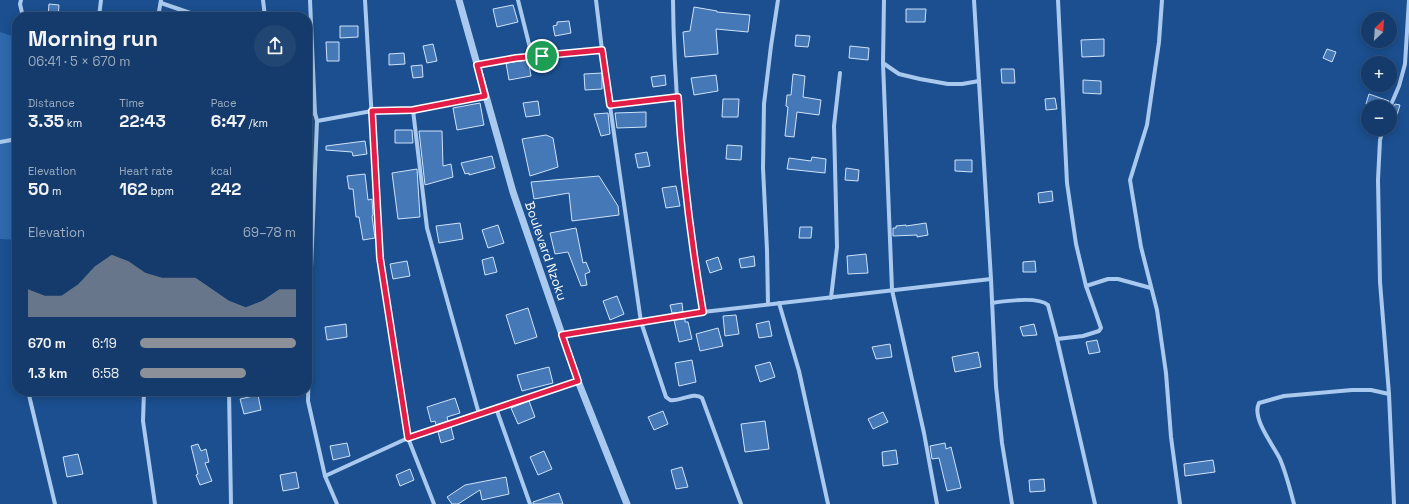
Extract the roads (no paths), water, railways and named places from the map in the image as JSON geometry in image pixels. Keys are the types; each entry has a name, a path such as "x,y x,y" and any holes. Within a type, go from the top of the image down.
{"street":[{"path":"21,0 20,4 22,12"},
{"path":"100,12 101,0"},
{"path":"264,0 265,12"},
{"path":"310,0 311,12"},
{"path":"365,0 380,258 408,438 434,504"},
{"name":"Boulevard Nzoku","path":"459,0 513,192 578,381 628,504"},
{"path":"518,0 532,56"},
{"path":"596,0 641,322 666,397 674,401 696,396 700,396 702,398 741,504"},
{"path":"673,0 679,128 687,204 703,312"},
{"path":"768,304 768,250 763,168 764,104 778,0"},
{"path":"884,0 883,63 892,290 924,433 938,504"},
{"path":"974,0 996,386 1002,443 1012,504"},
{"path":"1057,339 1083,336 1100,330 1086,286 1076,244 1067,183 1058,0"},
{"path":"1162,0 1159,42 1147,125 1130,180 1141,247 1157,310 1166,373 1171,438 1180,504"},
{"path":"1393,100 1400,86 1405,64 1409,0"},
{"path":"159,12 161,2 188,12"},
{"path":"312,45 315,113 317,121 312,244"},
{"path":"477,65 532,56 602,50"},
{"path":"883,63 899,74 920,79 948,84 962,84 979,81"},
{"path":"831,298 837,247 834,126 840,73"},
{"path":"317,121 372,111 413,110 485,96"},
{"path":"610,105 678,97"},
{"path":"413,110 427,228 479,414"},
{"path":"1381,136 1378,180 1380,282 1394,504"},
{"path":"0,142 12,141"},
{"path":"562,335 703,312 991,279"},
{"path":"1086,286 1108,279 1118,279 1151,288"},
{"path":"992,303 1018,299 1046,303 1048,305 1095,504"},
{"path":"779,303 799,371 828,504"},
{"path":"325,476 408,438 578,381"},
{"path":"1294,504 1280,459 1268,440 1262,425 1257,409 1259,403 1284,396 1352,390 1371,390 1388,394"},
{"path":"29,396 55,504"},
{"path":"144,396 143,421 154,504"},
{"path":"229,396 231,504"},
{"path":"308,396 325,476 337,504"},
{"path":"496,408 530,504"}]}
